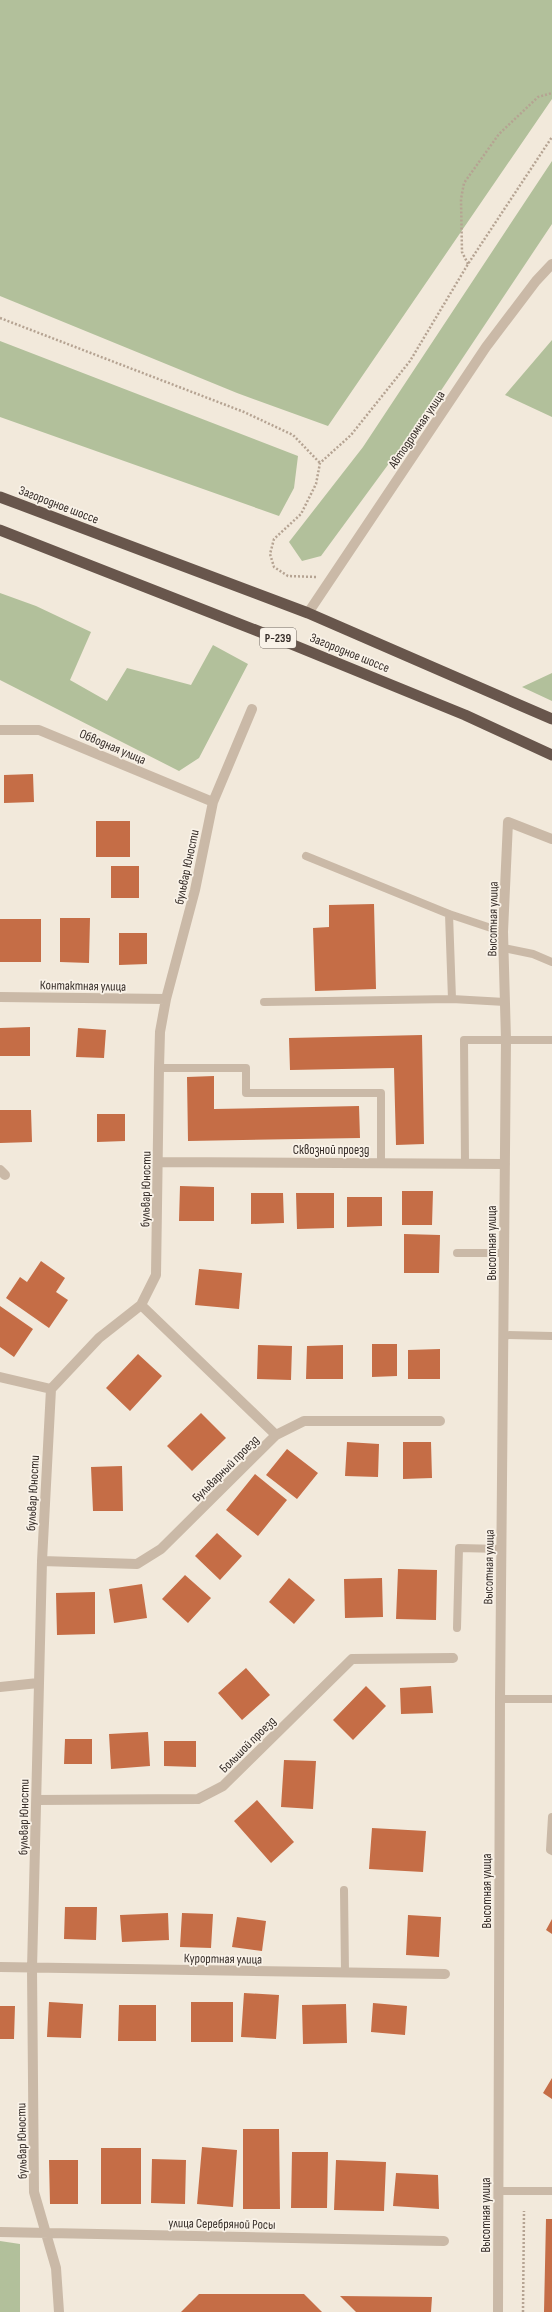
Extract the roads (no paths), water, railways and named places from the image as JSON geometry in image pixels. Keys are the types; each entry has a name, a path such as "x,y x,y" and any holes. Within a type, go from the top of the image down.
{"highway":[{"name":"Загородное шоссе","path":"0,497 308,613 552,719"},
{"name":"Загородное шоссе","path":"0,530 292,644 465,715 552,755"}],"street":[{"name":"Автодромная улица","path":"308,613 486,347 536,281 552,264"},
{"name":"бульвар Юности","path":"59,2312 56,2268 34,2192 32,1969 37,1800 38,1683 42,1561 51,1389 99,1338 141,1306 156,1275 160,1032 166,999 195,890 213,802 252,709"},
{"name":"Обводная улица","path":"0,730 39,730 213,802"},
{"name":"Высотная улица","path":"498,2312 500,1698 506,1040 503,932 508,822 552,839"},
{"name":"Контактная улица","path":"0,997 166,999"},
{"name":"Сквозной проезд","path":"158,1162 465,1162 505,1164"},
{"path":"141,1306 276,1435"},
{"path":"0,1377 51,1389"},
{"name":"Бульварный проезд","path":"42,1561 137,1564 162,1549 276,1435 304,1421 440,1421"},
{"name":"Большой проезд","path":"37,1800 198,1798 223,1786 352,1659 453,1658"},
{"path":"0,1687 38,1683"},
{"name":"Курортная улица","path":"0,1967 32,1969 445,1974"},
{"name":"улица Серебряной Росы","path":"0,2232 444,2241"}],"lane":[{"path":"306,856 449,914 503,932"},
{"path":"449,914 452,999"},
{"path":"504,948 533,954 552,962"},
{"path":"264,1002 452,999 505,1002"},
{"path":"465,1162 464,1040 552,1040"},
{"path":"159,1068 246,1068 246,1093 381,1093 381,1162"},
{"path":"457,1253 504,1254"},
{"path":"503,1335 552,1336"},
{"path":"457,1628 459,1548 501,1549"},
{"path":"500,1698 552,1699"},
{"path":"552,1817 550,1850 552,1852"},
{"path":"344,1890 345,1972"},
{"path":"498,2191 552,2191"}]}
